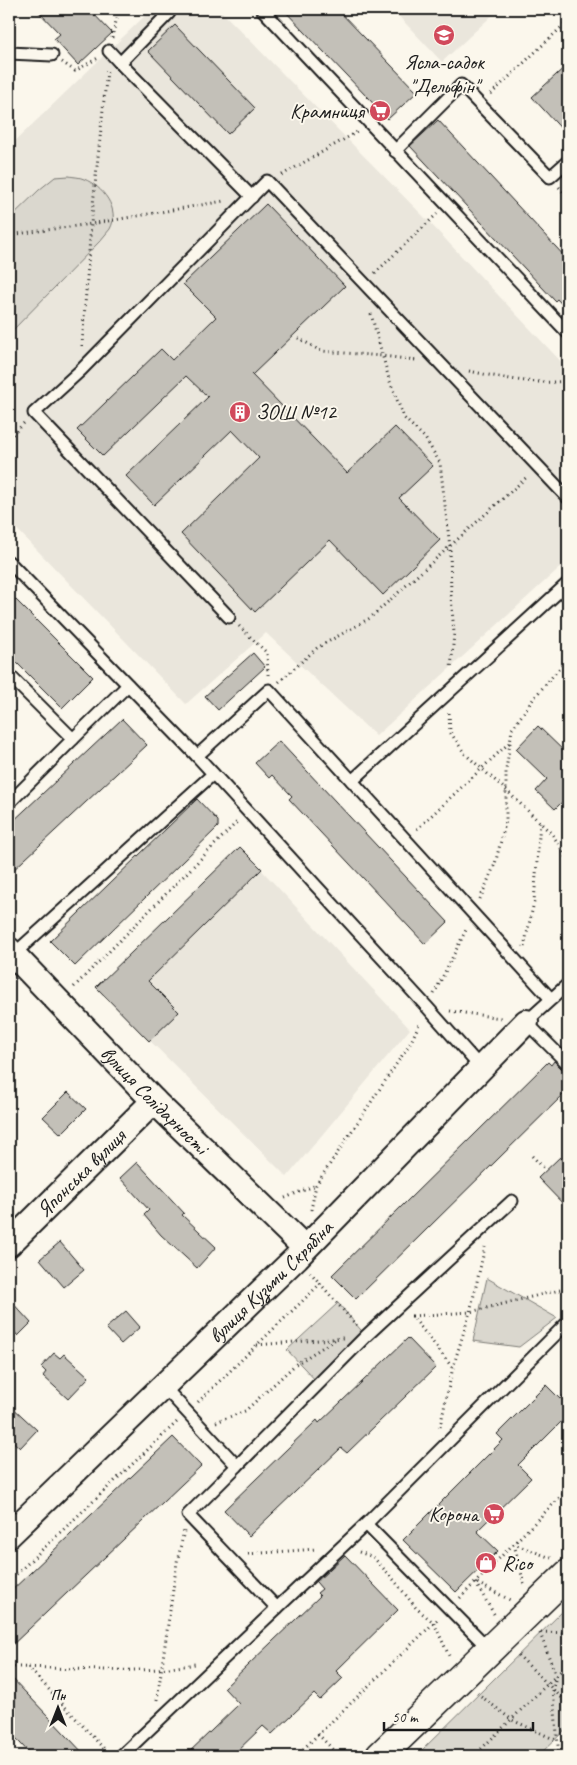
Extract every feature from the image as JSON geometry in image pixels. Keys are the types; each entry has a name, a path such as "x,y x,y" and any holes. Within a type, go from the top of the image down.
{"street":[{"name":"вулиця Солідарності","path":"13,962 59,1002 154,1101 304,1247"},
{"name":"вулиця Кузьми Скрябіна","path":"9,1535 297,1257 526,1022"},
{"name":"Японська вулиця","path":"9,1244 154,1101"},
{"path":"380,1756 531,1610 564,1567"}],"lane":[{"path":"262,9 568,333"},
{"path":"120,63 169,14"},
{"path":"109,51 252,197"},
{"path":"9,53 52,55"},
{"path":"395,151 461,85 550,177 568,162"},
{"path":"229,617 34,413 81,370 266,181 568,498"},
{"path":"9,562 197,756 481,1068"},
{"path":"352,781 568,583"},
{"path":"9,675 73,739"},
{"path":"9,803 128,686"},
{"path":"197,756 269,690 551,999"},
{"path":"13,962 213,774"},
{"path":"568,984 526,1022 568,1064"},
{"path":"277,1608 188,1515 366,1336 512,1201"},
{"path":"121,1756 366,1524 568,1322"},
{"path":"164,1387 238,1466"},
{"path":"366,1524 449,1608 499,1641"}],"path":[{"path":"81,370 91,224 109,51 119,9"},
{"path":"480,105 568,21"},
{"path":"52,55 75,71 109,51"},
{"path":"268,182 370,124"},
{"path":"9,235 91,224 252,197"},
{"path":"447,205 364,283 372,322 389,379 404,418 425,438 440,463 450,546 454,633 449,691 450,732 465,754 552,834 568,859"},
{"path":"9,438 34,413"},
{"path":"269,690 317,648 370,618 538,467"},
{"path":"229,617 267,653 269,690"},
{"path":"311,1212 316,1185 411,1042 474,914 495,864 506,821 506,770 512,728 534,698 568,658"},
{"path":"406,840 510,742"},
{"path":"59,1002 247,811"},
{"path":"520,965 534,902 540,822"},
{"path":"427,1007 526,1022"},
{"path":"532,1156 546,1170"},
{"path":"263,1208 316,1185"},
{"path":"433,1457 452,1367 470,1312 492,1219"},
{"path":"9,1582 321,1284"},
{"path":"412,1316 470,1312 568,1288"},
{"path":"257,1346 366,1336"},
{"path":"201,1428 244,1412 296,1364 336,1338"},
{"path":"296,1756 434,1623 568,1489"},
{"path":"151,1728 160,1689 161,1668 177,1562 188,1515"},
{"path":"514,1544 564,1567"},
{"path":"514,1544 531,1610 556,1676 552,1689 559,1756"},
{"path":"475,1582 531,1610"},
{"path":"475,1582 499,1641 568,1704"},
{"path":"434,1623 460,1679 512,1720 558,1741"},
{"path":"9,1667 100,1670 175,1668 223,1659"},
{"path":"474,1756 568,1664"},
{"path":"28,1667 111,1756"},
{"path":"318,1734 339,1756"}],"shaded area":[{"path":"152,9 219,9 429,222 568,369 568,560 376,736 266,633 186,704 9,521 9,147"},
{"name":"Ясла-садок \"Дельфін\"","path":"392,9 499,9 442,62"},
{"path":"55,177 79,177 91,182 108,199 113,214 110,229 9,334 9,219"},
{"path":"240,847 410,1029 287,1177 96,987"},
{"path":"487,1278 557,1318 519,1347 473,1341"},
{"path":"338,1303 366,1336 319,1384 287,1350"},
{"path":"568,1606 568,1727 538,1756 416,1756"}],"building":[{"path":"36,9 89,9 112,33 78,65 54,39 60,34"},
{"path":"283,9 337,9 417,92 388,119"},
{"path":"175,25 255,108 228,134 148,51"},
{"path":"568,64 568,136 532,97"},
{"path":"438,120 568,260 568,311 557,299 555,301 410,146"},
{"name":"ЗОШ №12","path":"266,204 345,286 252,375 347,473 395,427 433,466 399,498 440,540 383,595 330,540 255,612 181,534 259,458 232,430 154,505 126,476 208,397 186,376 103,456 77,430 161,349 172,360 216,317 183,284"},
{"path":"9,593 93,677 62,708 9,655"},
{"path":"253,653 265,667 218,710 205,696"},
{"path":"122,719 147,745 9,874 9,825"},
{"path":"538,726 568,755 568,796 555,809 536,791 547,779 516,749"},
{"path":"279,741 448,922 425,944 289,799 292,796 272,775 269,778 255,763"},
{"path":"197,799 218,821 218,827 75,966 50,941"},
{"path":"240,847 262,869 148,981 179,1012 149,1041 96,987"},
{"path":"554,1061 563,1070 568,1071 568,1090 356,1299 332,1275 548,1062 551,1065"},
{"path":"68,1092 86,1109 61,1134 43,1117"},
{"path":"560,1157 568,1165 568,1209 538,1178"},
{"path":"137,1162 184,1213 182,1215 216,1247 197,1268 161,1235 144,1215 149,1210 120,1178"},
{"path":"60,1242 84,1270 64,1287 40,1259"},
{"path":"9,1299 31,1323 18,1336 9,1326"},
{"path":"126,1311 140,1327 121,1344 106,1328"},
{"path":"408,1338 436,1367 347,1453 341,1448 249,1536 224,1510 317,1420 319,1423"},
{"path":"54,1353 60,1358 64,1354 89,1377 68,1399 43,1376 46,1372 41,1367"},
{"path":"546,1385 560,1399 568,1390 568,1415 518,1465 531,1478 477,1531 498,1551 456,1592 403,1540 503,1440 497,1434"},
{"path":"9,1404 37,1430 20,1448 9,1438"},
{"path":"173,1437 201,1466 9,1648 9,1593"},
{"path":"345,1555 398,1610 336,1671 343,1678 320,1700 314,1694 272,1734 263,1726 232,1756 185,1756 239,1704 224,1688 320,1596 317,1593 322,1589 316,1582"},
{"path":"9,1675 86,1756 32,1756 9,1731"}],"place":[{"name":"Ясла-садок \"Дельфін\"","path":"444,35"},
{"name":"Крамниця","path":"380,111"},
{"name":"ЗОШ №12","path":"240,412"},
{"name":"Корона","path":"494,1514"},
{"name":"Rico","path":"486,1563"}]}
